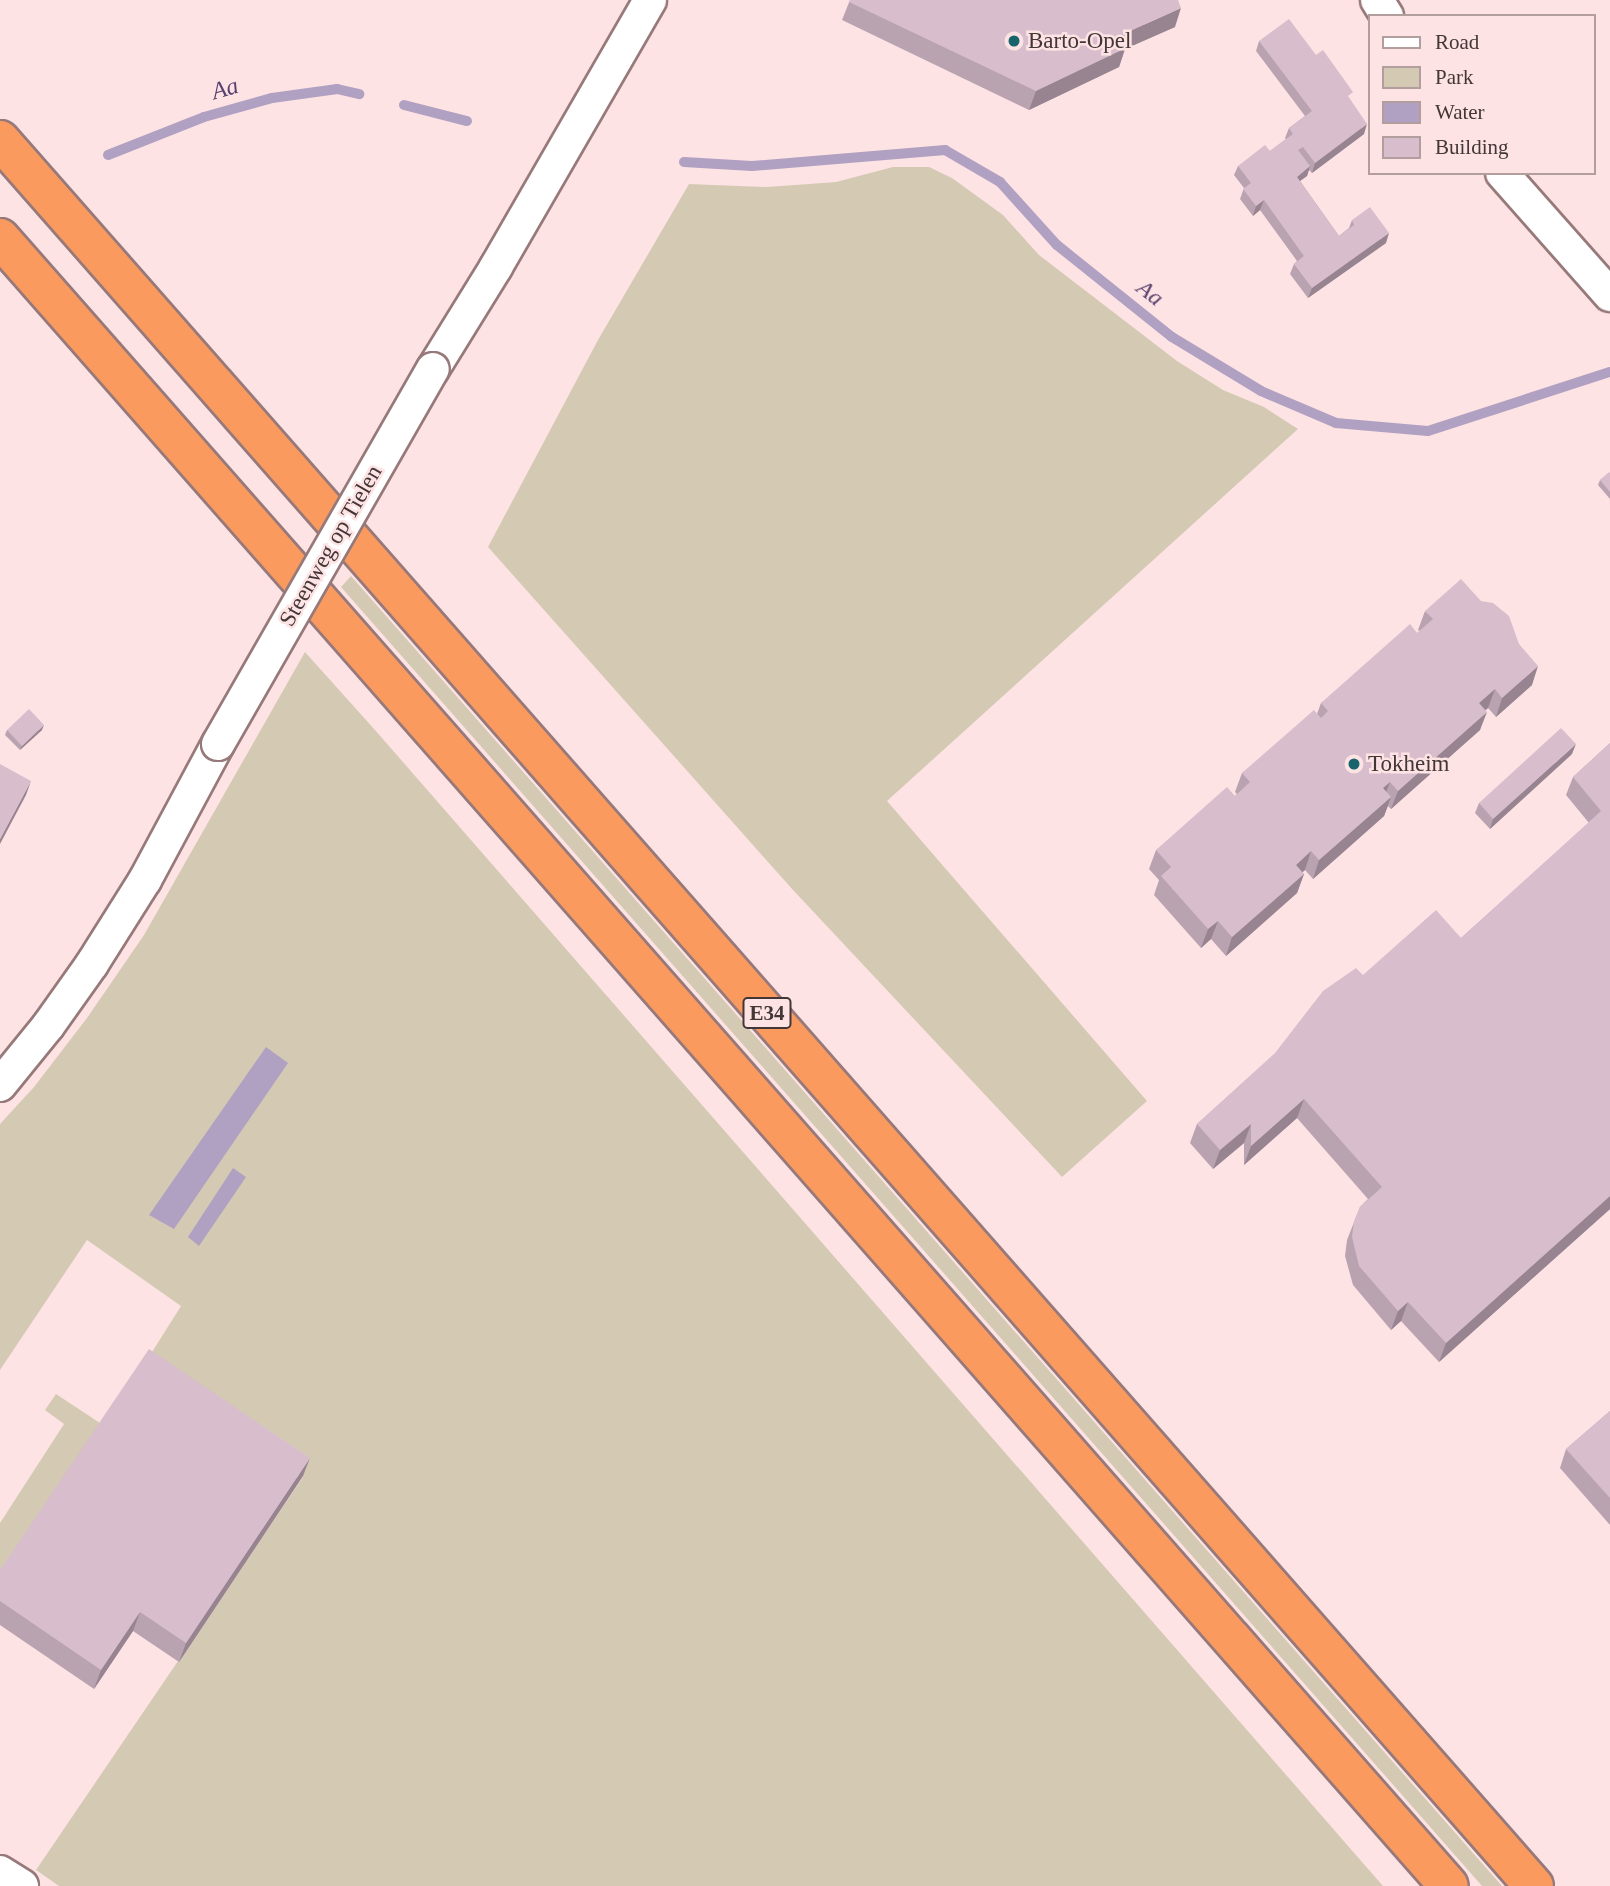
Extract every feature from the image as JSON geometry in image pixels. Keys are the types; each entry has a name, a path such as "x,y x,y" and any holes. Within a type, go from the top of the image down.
{"highway":[{"name":"E34","path":"0,140 1534,1886"},
{"name":"E34","path":"0,238 1449,1886"}],"street":[{"name":"Steenweg op Tielen","path":"0,1085 48,1026 145,880 218,744 433,369 496,267 650,0"},
{"path":"1504,175 1610,295"},
{"path":"0,1872 22,1886"}],"green space":[{"path":"893,167 929,167 952,178 1003,215 1039,255 1177,361 1223,390 1264,407 1298,429 887,801 1147,1101 1062,1177 793,890 488,547 598,340 689,184 767,187 836,182"},
{"path":"351,576 1502,1886 1482,1886 341,587"},
{"path":"305,652 1383,1886 59,1886 36,1870 303,1477 142,1368 181,1306 87,1240 0,1370 0,1124 34,1087 87,1018 144,935"},
{"path":"56,1394 103,1425 0,1578 0,1523 64,1424 45,1410"}],"water":[{"path":"266,1047 288,1063 174,1229 149,1215"},
{"path":"233,1168 246,1177 199,1246 188,1237"}],"building":[{"name":"Barto-Opel","path":"1178,0 1181,8 1119,36 1126,48 1036,91 849,2"},
{"path":"1289,19 1316,55 1323,50 1353,92 1348,96 1367,124 1315,163 1303,147 1298,150 1310,166 1297,177 1339,236 1354,225 1352,220 1370,207 1389,233 1312,288 1294,264 1304,256 1264,200 1256,206 1243,189 1251,183 1238,166 1265,145 1270,151 1293,134 1289,128 1312,111 1259,41"},
{"path":"1610,473 1610,492 1600,480"},
{"name":"Tokheim","path":"1461,579 1481,601 1493,603 1509,616 1519,644 1538,666 1502,698 1495,689 1479,703 1487,712 1398,791 1390,782 1383,788 1391,797 1319,860 1311,851 1296,865 1304,874 1232,937 1218,921 1208,929 1161,876 1171,867 1156,850 1227,787 1235,796 1250,782 1242,773 1314,710 1321,718 1328,711 1321,703 1410,624 1417,633 1433,619 1425,611"},
{"path":"29,709 44,725 22,746 7,730"},
{"path":"1561,728 1576,744 1493,819 1479,803"},
{"path":"1610,743 1610,1196 1446,1343 1408,1302 1398,1311 1359,1266 1352,1237 1354,1221 1360,1207 1382,1187 1304,1099 1251,1146 1251,1124 1220,1150 1197,1124 1275,1053 1323,991 1356,968 1363,975 1436,910 1461,938 1601,811 1573,777"},
{"path":"0,764 31,781 0,839"},
{"path":"149,1349 310,1458 186,1643 140,1612 101,1670 0,1601 0,1570"},
{"path":"1610,1411 1610,1498 1566,1449"}],"waterway":[{"name":"Aa","path":"108,155 204,117 272,98 337,89 359,94"},
{"name":"Aa","path":"404,105 467,121"},
{"name":"Aa","path":"684,162 752,166 945,150 1000,182 1057,245 1172,337 1261,391 1336,423 1428,431 1610,372"}],"place":[{"name":"Barto-Opel","path":"1014,41"},
{"name":"Tokheim","path":"1354,764"}]}
